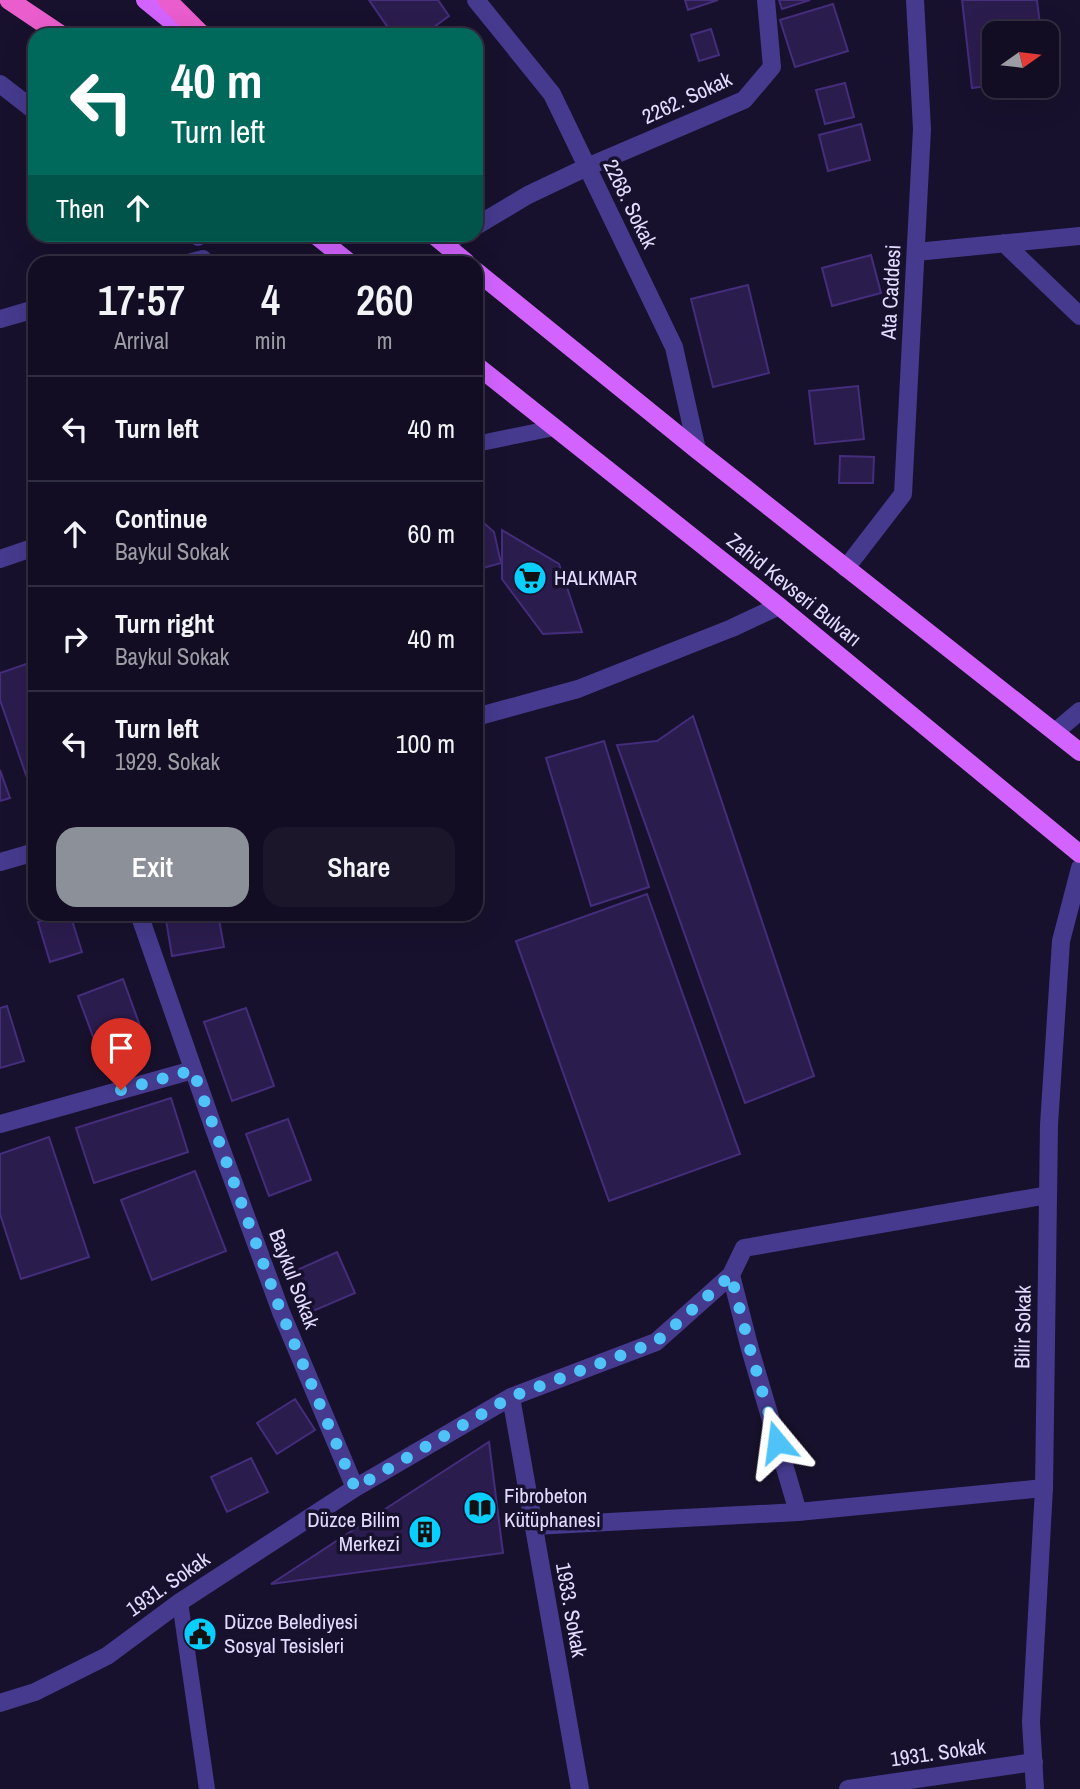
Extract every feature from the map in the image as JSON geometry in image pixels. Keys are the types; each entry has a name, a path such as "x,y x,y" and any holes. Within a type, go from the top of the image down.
{"highway":[{"path":"9,0 51,28"},
{"path":"167,0 195,28"}],"main road":[{"path":"26,0 59,28"},
{"path":"145,0 179,28"},
{"path":"324,242 342,256"},
{"path":"442,242 459,256"},
{"path":"483,277 697,450 1080,752"},
{"name":"Zahid Kevseri Bulvarı","path":"483,371 779,606 1080,854"}],"street":[{"name":"2268. Sokak","path":"477,0 552,94 674,347 697,450"},
{"name":"2262. Sokak","path":"483,222 528,195 587,167 744,100 772,66 766,0"},
{"name":"Ata Caddesi","path":"846,568 903,494 922,129 915,0"},
{"path":"0,84 28,106"},
{"path":"916,253 1080,236"},
{"path":"1004,243 1080,316"},
{"path":"0,319 28,311"},
{"path":"0,559 28,549"},
{"path":"483,715 578,689 732,628 779,606"},
{"path":"1055,732 1080,711"},
{"path":"0,862 28,854"},
{"name":"Bilir Sokak","path":"1035,1789 1031,1722 1044,1488 1049,1125 1061,941 1080,868"},
{"name":"Baykul Sokak","path":"141,921 281,1312 355,1488"},
{"path":"0,1124 193,1070"},
{"path":"355,1488 511,1397 656,1342 731,1275 744,1248 1048,1195"},
{"path":"731,1275 797,1512"},
{"name":"1933. Sokak","path":"511,1397 580,1789"},
{"name":"1931. Sokak","path":"0,1703 36,1692 107,1656 180,1602 355,1488"},
{"path":"533,1526 797,1512 1044,1488"},
{"name":"1931. Sokak","path":"848,1789 1034,1762"}],"lane":[{"path":"483,443 554,428"},
{"path":"180,1602 207,1789"}],"building":[{"path":"369,0 438,0 449,16 433,28 388,28"},
{"path":"685,0 718,0 688,10"},
{"path":"779,0 810,0 782,9"},
{"path":"962,0 1037,0 1040,21 982,21 982,87 972,88"},
{"path":"833,4 848,51 795,67 780,20"},
{"path":"711,29 719,55 699,61 691,35"},
{"path":"845,83 854,117 825,124 816,90"},
{"path":"861,124 870,160 828,171 819,135"},
{"path":"871,255 881,293 832,306 822,268"},
{"path":"748,285 769,373 713,387 691,299"},
{"path":"858,386 864,439 815,444 809,391"},
{"path":"840,456 874,457 873,483 839,483"},
{"path":"483,522 494,532 501,563 483,568"},
{"path":"502,530 559,564 582,632 543,634 502,579"},
{"path":"28,663 28,781 0,700 0,673"},
{"path":"693,716 814,1076 745,1103 617,745 657,741"},
{"path":"604,741 649,887 591,906 546,758"},
{"path":"0,770 10,798 0,801"},
{"path":"647,894 740,1154 609,1201 516,941"},
{"path":"72,921 82,952 50,962 38,922"},
{"path":"166,921 219,921 224,947 172,956"},
{"path":"123,979 140,1026 95,1042 78,996"},
{"path":"7,1006 24,1061 0,1068 0,1008"},
{"path":"246,1008 274,1086 232,1101 204,1022"},
{"path":"171,1098 188,1152 94,1183 76,1128"},
{"path":"288,1119 311,1180 269,1196 246,1134"},
{"path":"49,1137 89,1257 21,1279 0,1214 0,1154"},
{"path":"195,1171 226,1251 152,1280 121,1200"},
{"path":"337,1252 355,1293 313,1311 295,1271"},
{"path":"295,1399 315,1430 277,1454 257,1423"},
{"name":"Düzce Bilim Merkezi","path":"489,1442 503,1553 271,1584 382,1511"},
{"path":"251,1458 268,1492 227,1512 211,1477"}],"place":[{"name":"HALKMAR","path":"530,578"},
{"name":"Fibrobeton Kütüphanesi","path":"480,1508"},
{"name":"Düzce Bilim Merkezi","path":"425,1532"},
{"name":"Düzce Belediyesi Sosyal Tesisleri","path":"200,1634"}],"route":[{"path":"121,1090 193,1070 281,1312 355,1488 511,1397 656,1342 731,1275 777,1442"}]}
